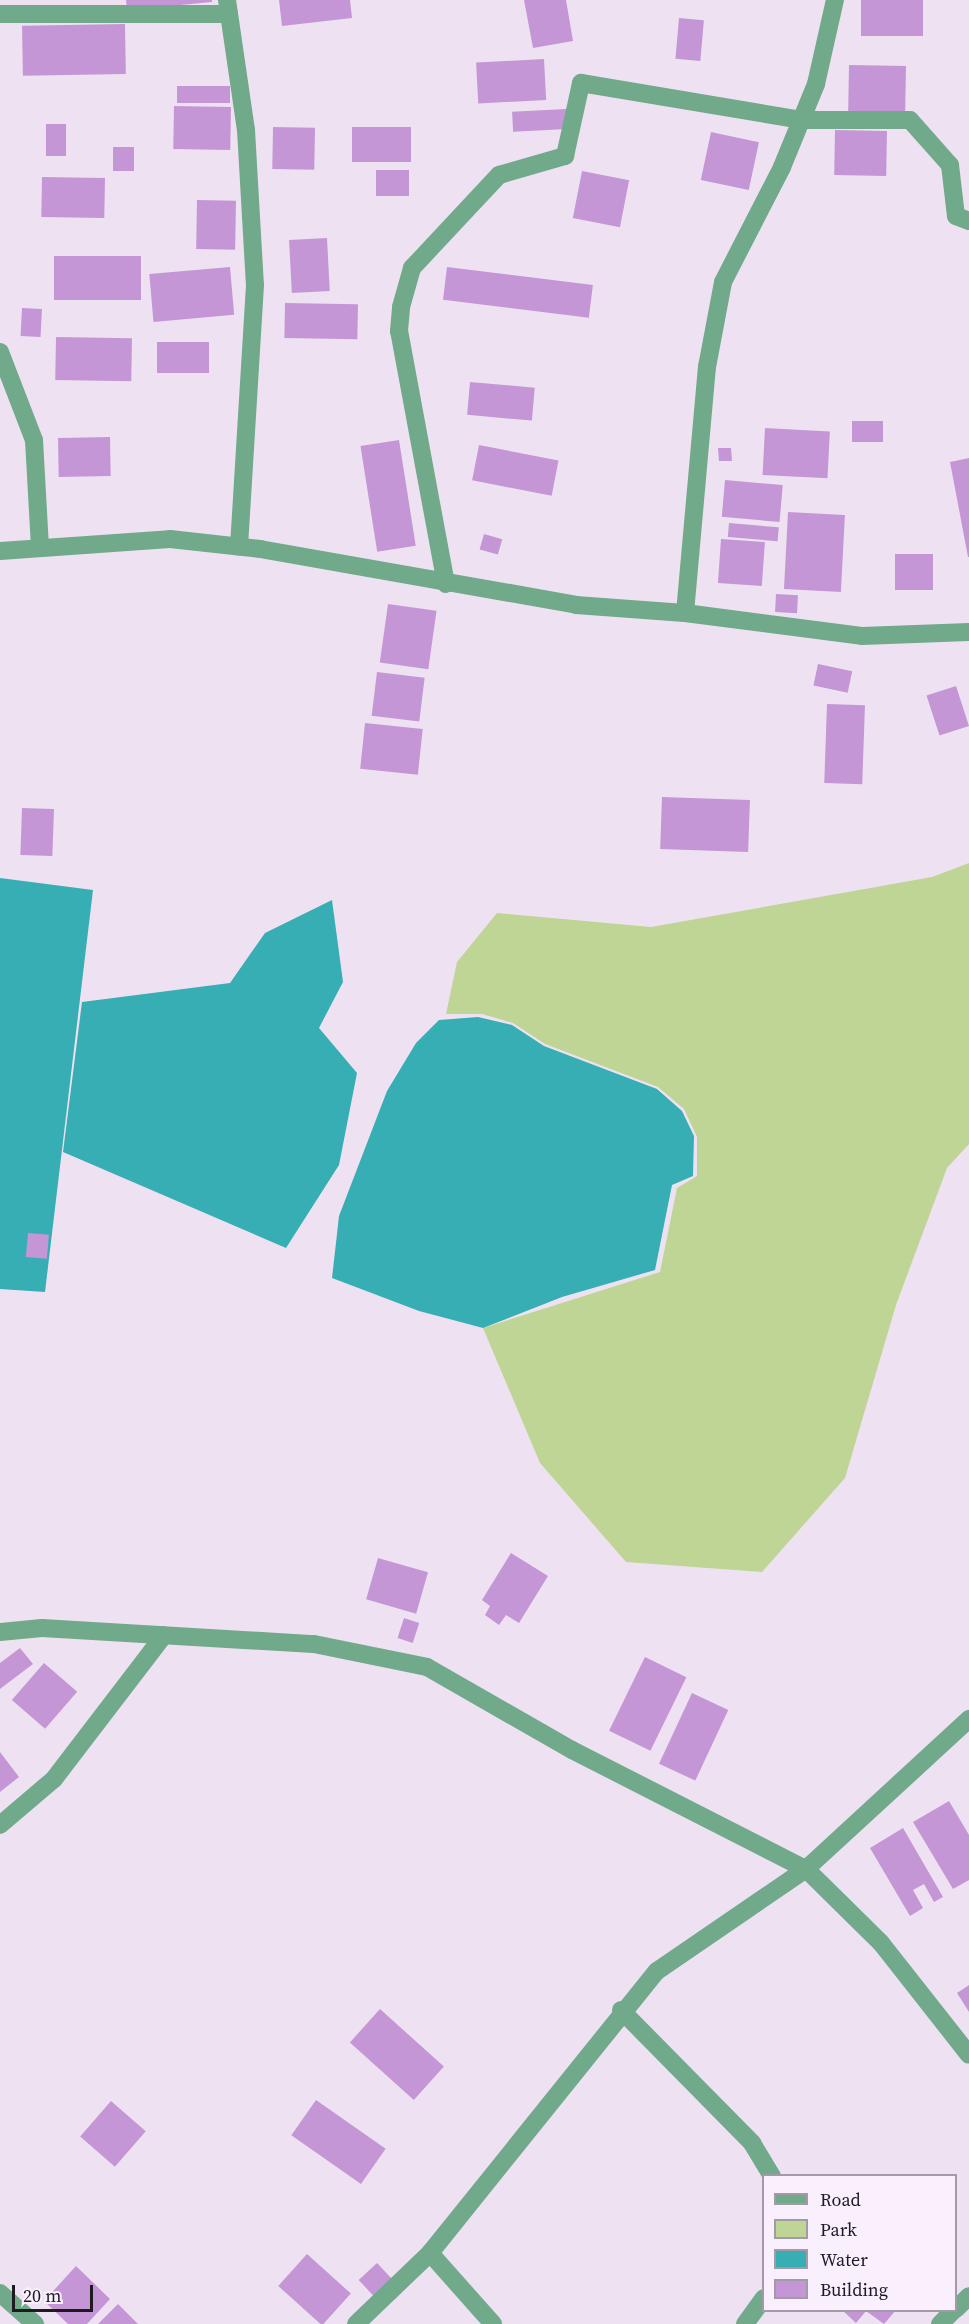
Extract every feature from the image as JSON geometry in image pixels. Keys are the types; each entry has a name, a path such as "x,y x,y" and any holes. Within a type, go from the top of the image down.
{"street":[{"path":"685,613 707,367 723,282 816,84 835,0"},
{"path":"0,14 228,7 246,130 255,285 240,547"},
{"path":"446,584 399,331 412,268 499,175 564,156 581,83 801,120 910,120 950,165 956,216 969,221"},
{"path":"0,352 34,440 40,548"},
{"path":"0,551 170,539 240,547 576,605 685,613 862,636 969,632"},
{"path":"0,1632 42,1628 314,1644 427,1667 572,1750 806,1869 880,1943 969,2055"},
{"path":"0,1826 54,1779 164,1635"},
{"path":"356,2324 430,2253 621,2010 657,1971 806,1869 969,1719"},
{"path":"621,2010 752,2143 771,2174"},
{"path":"430,2253 493,2324"},
{"path":"0,2293 35,2324"},
{"path":"957,2308 969,2296"},
{"path":"745,2324 762,2301"},
{"path":"940,2324 953,2312"}],"green space":[{"path":"969,863 969,1144 947,1168 896,1305 845,1478 762,1572 626,1562 540,1463 483,1328 660,1272 677,1188 697,1176 697,1137 684,1109 658,1087 545,1044 513,1023 482,1014 446,1014 457,962 497,913 651,927 932,877"}],"water":[{"path":"0,878 93,890 45,1292 0,1289"},
{"path":"332,900 343,982 319,1028 357,1073 339,1165 286,1248 63,1152 82,1002 230,983 265,933"},
{"path":"478,1017 512,1025 544,1046 657,1089 682,1111 694,1136 693,1176 672,1185 655,1270 562,1297 483,1328 419,1311 332,1278 339,1216 387,1091 416,1043 439,1020"}],"building":[{"path":"126,0 212,0 212,2 127,10"},
{"path":"279,0 350,0 352,18 282,26"},
{"path":"524,0 566,0 573,41 533,48"},
{"path":"861,0 923,0 923,36 861,36"},
{"path":"679,18 704,20 700,61 675,59"},
{"path":"125,24 126,74 23,76 22,26"},
{"path":"544,59 546,100 478,104 476,63"},
{"path":"849,65 906,66 905,113 848,112"},
{"path":"177,86 230,86 230,103 177,103"},
{"path":"174,106 231,107 230,150 173,149"},
{"path":"566,109 567,129 513,132 512,112"},
{"path":"46,124 66,124 66,156 46,156"},
{"path":"273,127 315,128 314,170 272,169"},
{"path":"352,127 411,127 411,162 352,162"},
{"path":"835,130 887,131 886,176 834,175"},
{"path":"711,132 759,142 749,190 701,180"},
{"path":"113,147 134,147 134,171 113,171"},
{"path":"376,170 409,170 409,196 376,196"},
{"path":"582,171 629,180 620,227 573,218"},
{"path":"42,177 105,178 104,218 41,217"},
{"path":"197,200 236,201 235,250 196,249"},
{"path":"327,238 330,291 292,293 289,240"},
{"path":"54,256 141,256 141,300 54,300"},
{"path":"230,267 234,315 153,322 149,274"},
{"path":"447,267 593,285 589,318 443,300"},
{"path":"285,303 358,304 357,339 284,338"},
{"path":"22,308 42,309 41,337 21,336"},
{"path":"56,337 132,338 131,381 55,380"},
{"path":"157,342 209,342 209,373 157,373"},
{"path":"470,382 535,388 532,421 467,415"},
{"path":"852,421 883,421 883,442 852,442"},
{"path":"765,428 830,431 827,478 763,475"},
{"path":"110,437 111,476 59,477 58,438"},
{"path":"399,440 416,546 377,552 360,446"},
{"path":"479,445 559,460 552,496 472,480"},
{"path":"718,448 731,448 732,461 719,461"},
{"path":"969,458 969,557 968,557 950,462"},
{"path":"725,480 783,485 780,522 722,517"},
{"path":"788,512 845,515 841,592 784,589"},
{"path":"729,523 779,527 778,541 728,537"},
{"path":"484,534 502,539 498,555 480,549"},
{"path":"721,539 765,542 762,586 718,583"},
{"path":"895,554 933,554 933,590 895,590"},
{"path":"776,594 798,595 797,613 775,612"},
{"path":"388,604 437,611 428,669 380,662"},
{"path":"818,664 852,671 848,693 813,686"},
{"path":"377,672 425,678 419,722 372,716"},
{"path":"956,686 969,726 939,736 927,696"},
{"path":"827,704 865,705 862,784 824,783"},
{"path":"365,723 423,729 418,775 360,769"},
{"path":"662,797 750,800 748,852 660,849"},
{"path":"22,808 54,809 52,856 20,855"},
{"path":"28,1233 49,1235 47,1259 26,1257"},
{"path":"511,1553 548,1576 519,1623 506,1615 499,1625 485,1615 490,1606 482,1600"},
{"path":"378,1558 428,1572 416,1614 366,1599"},
{"path":"404,1618 419,1623 413,1643 398,1638"},
{"path":"20,1648 33,1664 0,1689 0,1663"},
{"path":"645,1657 686,1677 650,1751 609,1731"},
{"path":"44,1663 77,1692 45,1729 12,1700"},
{"path":"692,1693 728,1710 695,1781 659,1764"},
{"path":"0,1752 19,1777 0,1792"},
{"path":"949,1801 969,1835 969,1880 953,1889 913,1822"},
{"path":"903,1828 943,1897 934,1902 924,1884 913,1890 923,1908 910,1916 870,1848"},
{"path":"969,1985 969,2012 957,1993"},
{"path":"380,2009 444,2067 414,2100 350,2042"},
{"path":"316,2100 386,2149 361,2184 291,2135"},
{"path":"111,2101 146,2131 115,2167 80,2136"},
{"path":"307,2254 351,2293 323,2324 320,2324 278,2286"},
{"path":"377,2263 394,2281 376,2298 359,2280"},
{"path":"76,2266 110,2299 87,2324 68,2324 44,2301"},
{"path":"118,2304 138,2324 98,2324"},
{"path":"844,2312 865,2312 856,2323"},
{"path":"867,2312 894,2312 884,2324"}]}
